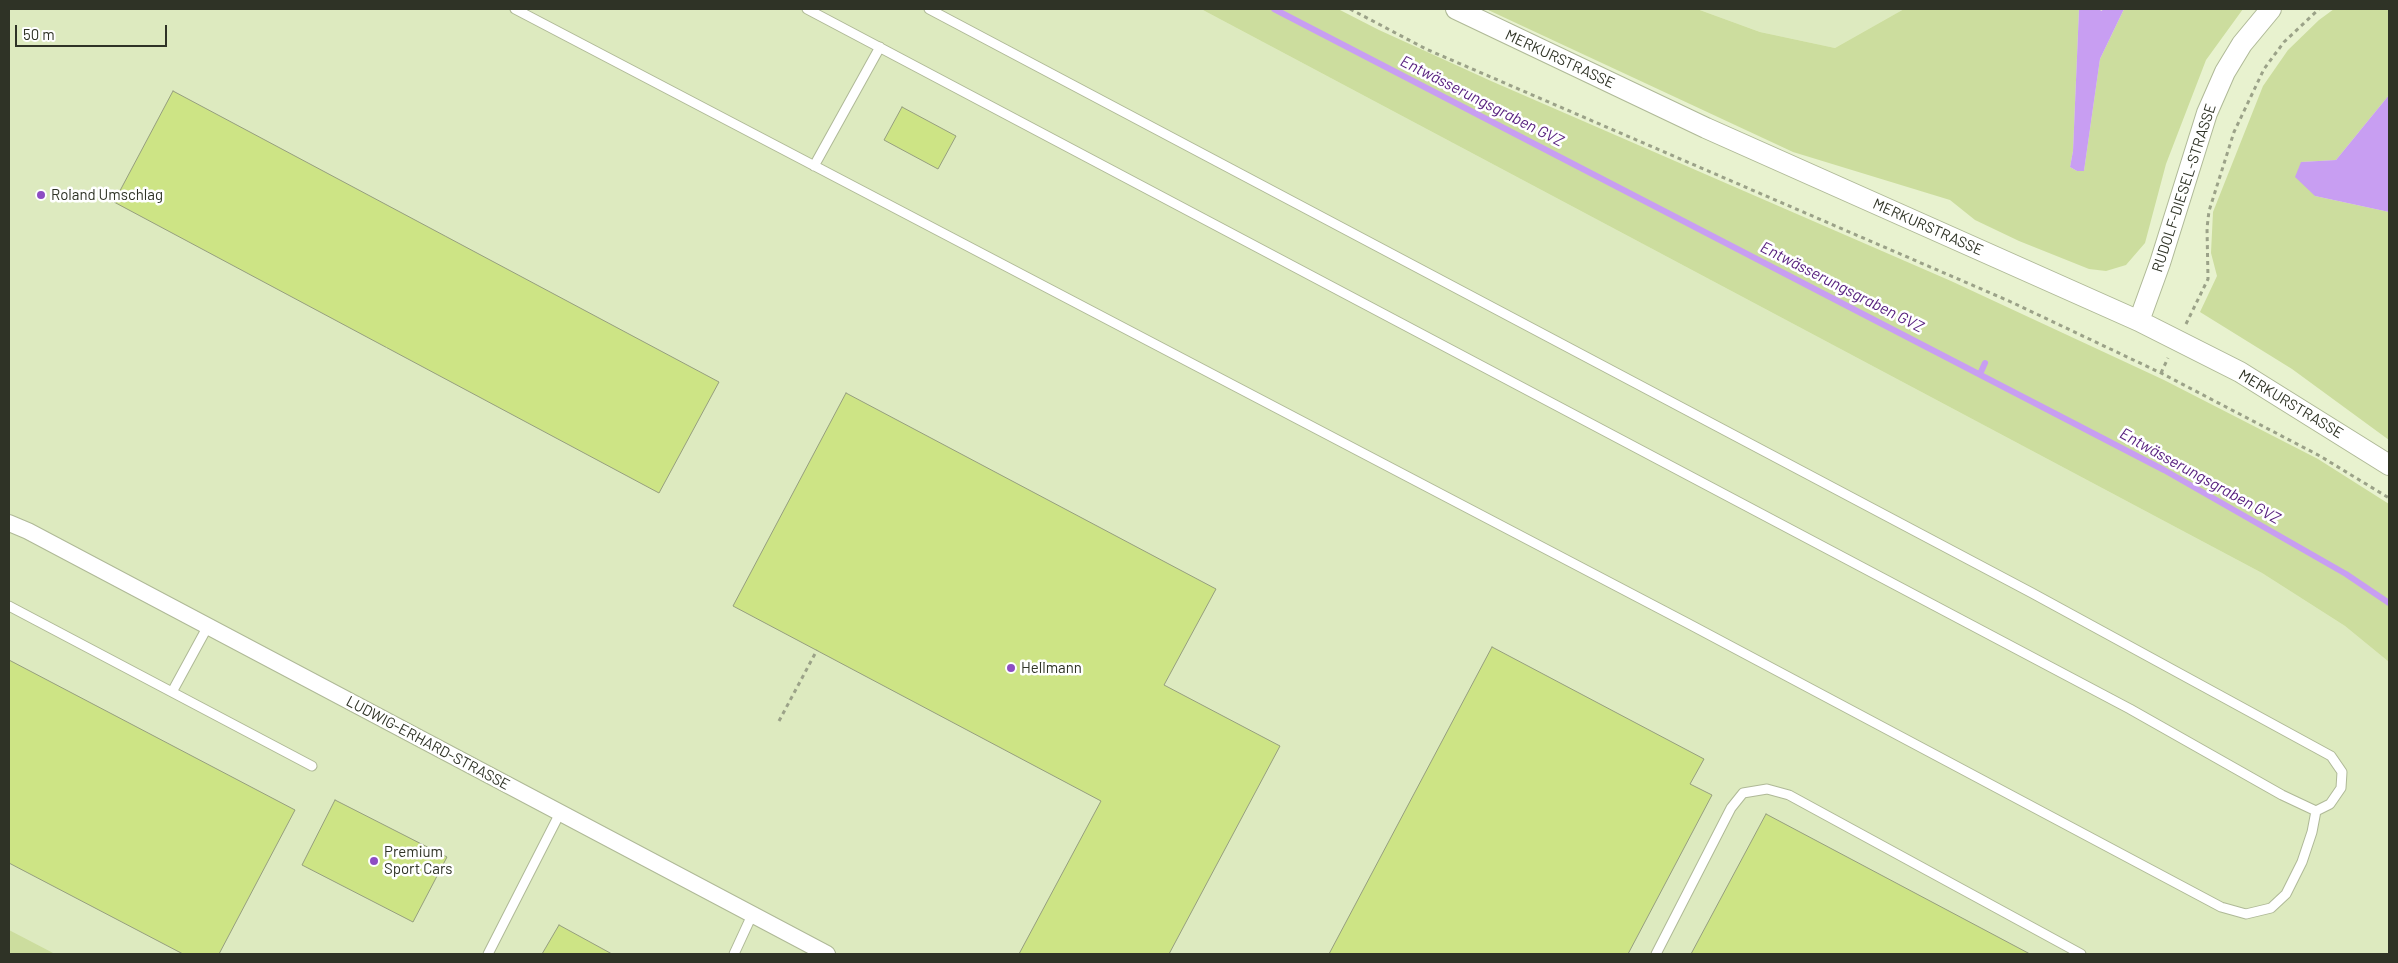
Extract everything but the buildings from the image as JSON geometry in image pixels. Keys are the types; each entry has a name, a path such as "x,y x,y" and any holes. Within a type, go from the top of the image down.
{"street":[{"name":"MERKURSTRASSE","path":"1456,9 1706,128 2139,321 2240,372 2389,465"},
{"name":"RUDOLF-DIESEL-STRASSE","path":"2139,321 2160,264 2207,113 2226,72 2242,44 2271,9"},
{"name":"LUDWIG-ERHARD-STRASSE","path":"9,518 28,531"},
{"name":"LUDWIG-ERHARD-STRASSE","path":"9,523 28,531 827,954"}],"lane":[{"path":"515,9 1689,624 2221,907 2246,914 2271,908 2286,894 2302,862 2312,832 2316,812 2330,804 2341,788 2342,772 2332,756 2023,589 929,9"},
{"path":"807,9 2121,704 2316,812"},
{"path":"814,166 880,47"},
{"path":"9,606 312,766"},
{"path":"172,692 208,626"},
{"path":"1656,954 1731,808 1742,794 1768,789 1789,795 2065,950 2081,954"},
{"path":"488,954 560,813"},
{"path":"734,954 752,915"}],"path":[{"path":"1350,9 1426,49 2009,300 2161,373 2320,456 2389,498"},
{"path":"2161,373 2208,279 2207,228 2209,211 2234,132 2264,69 2284,42 2319,9"},
{"path":"779,721 816,650"}],"shaded area":[{"path":"9,9 1201,9 2262,573 2345,626 2389,662 2389,954 53,954 9,931"},
{"path":"1201,9 1338,9 1379,30 1491,81 1951,281 2164,380 2318,459 2389,504 2389,662 2345,626 2262,573"},
{"path":"1486,9 1697,9 1760,32 1835,48 1904,9 2079,9 2073,151 2070,167 2077,171 2084,171 2100,59 2124,9 2243,9 2206,60 2166,164 2145,243 2126,265 2106,271 2089,269 2019,241 1975,220 1950,200 1793,152"},
{"path":"1697,9 1904,9 1835,48 1760,32"},
{"path":"2079,9 2100,9 2101,11 2104,9 2124,9 2100,59 2084,171 2077,171 2070,167 2073,151"},
{"path":"2334,9 2389,9 2389,95 2336,160 2301,162 2315,196 2389,212 2389,440 2292,369 2200,312 2217,276 2211,253 2213,212 2263,86 2288,50 2319,20"},
{"path":"2389,95 2389,212 2315,196 2295,177 2301,162 2336,160"},
{"path":"9,930 55,954 9,954"}],"waterway":[{"name":"Entwässerungsgraben GVZ","path":"1274,9 2164,470 2346,574 2389,603"},
{"path":"1980,374 1985,363"}],"place":[{"name":"Roland Umschlag","path":"41,195"},
{"name":"Hellmann","path":"1011,668"},
{"name":"Premium Sport Cars","path":"374,861"}]}
